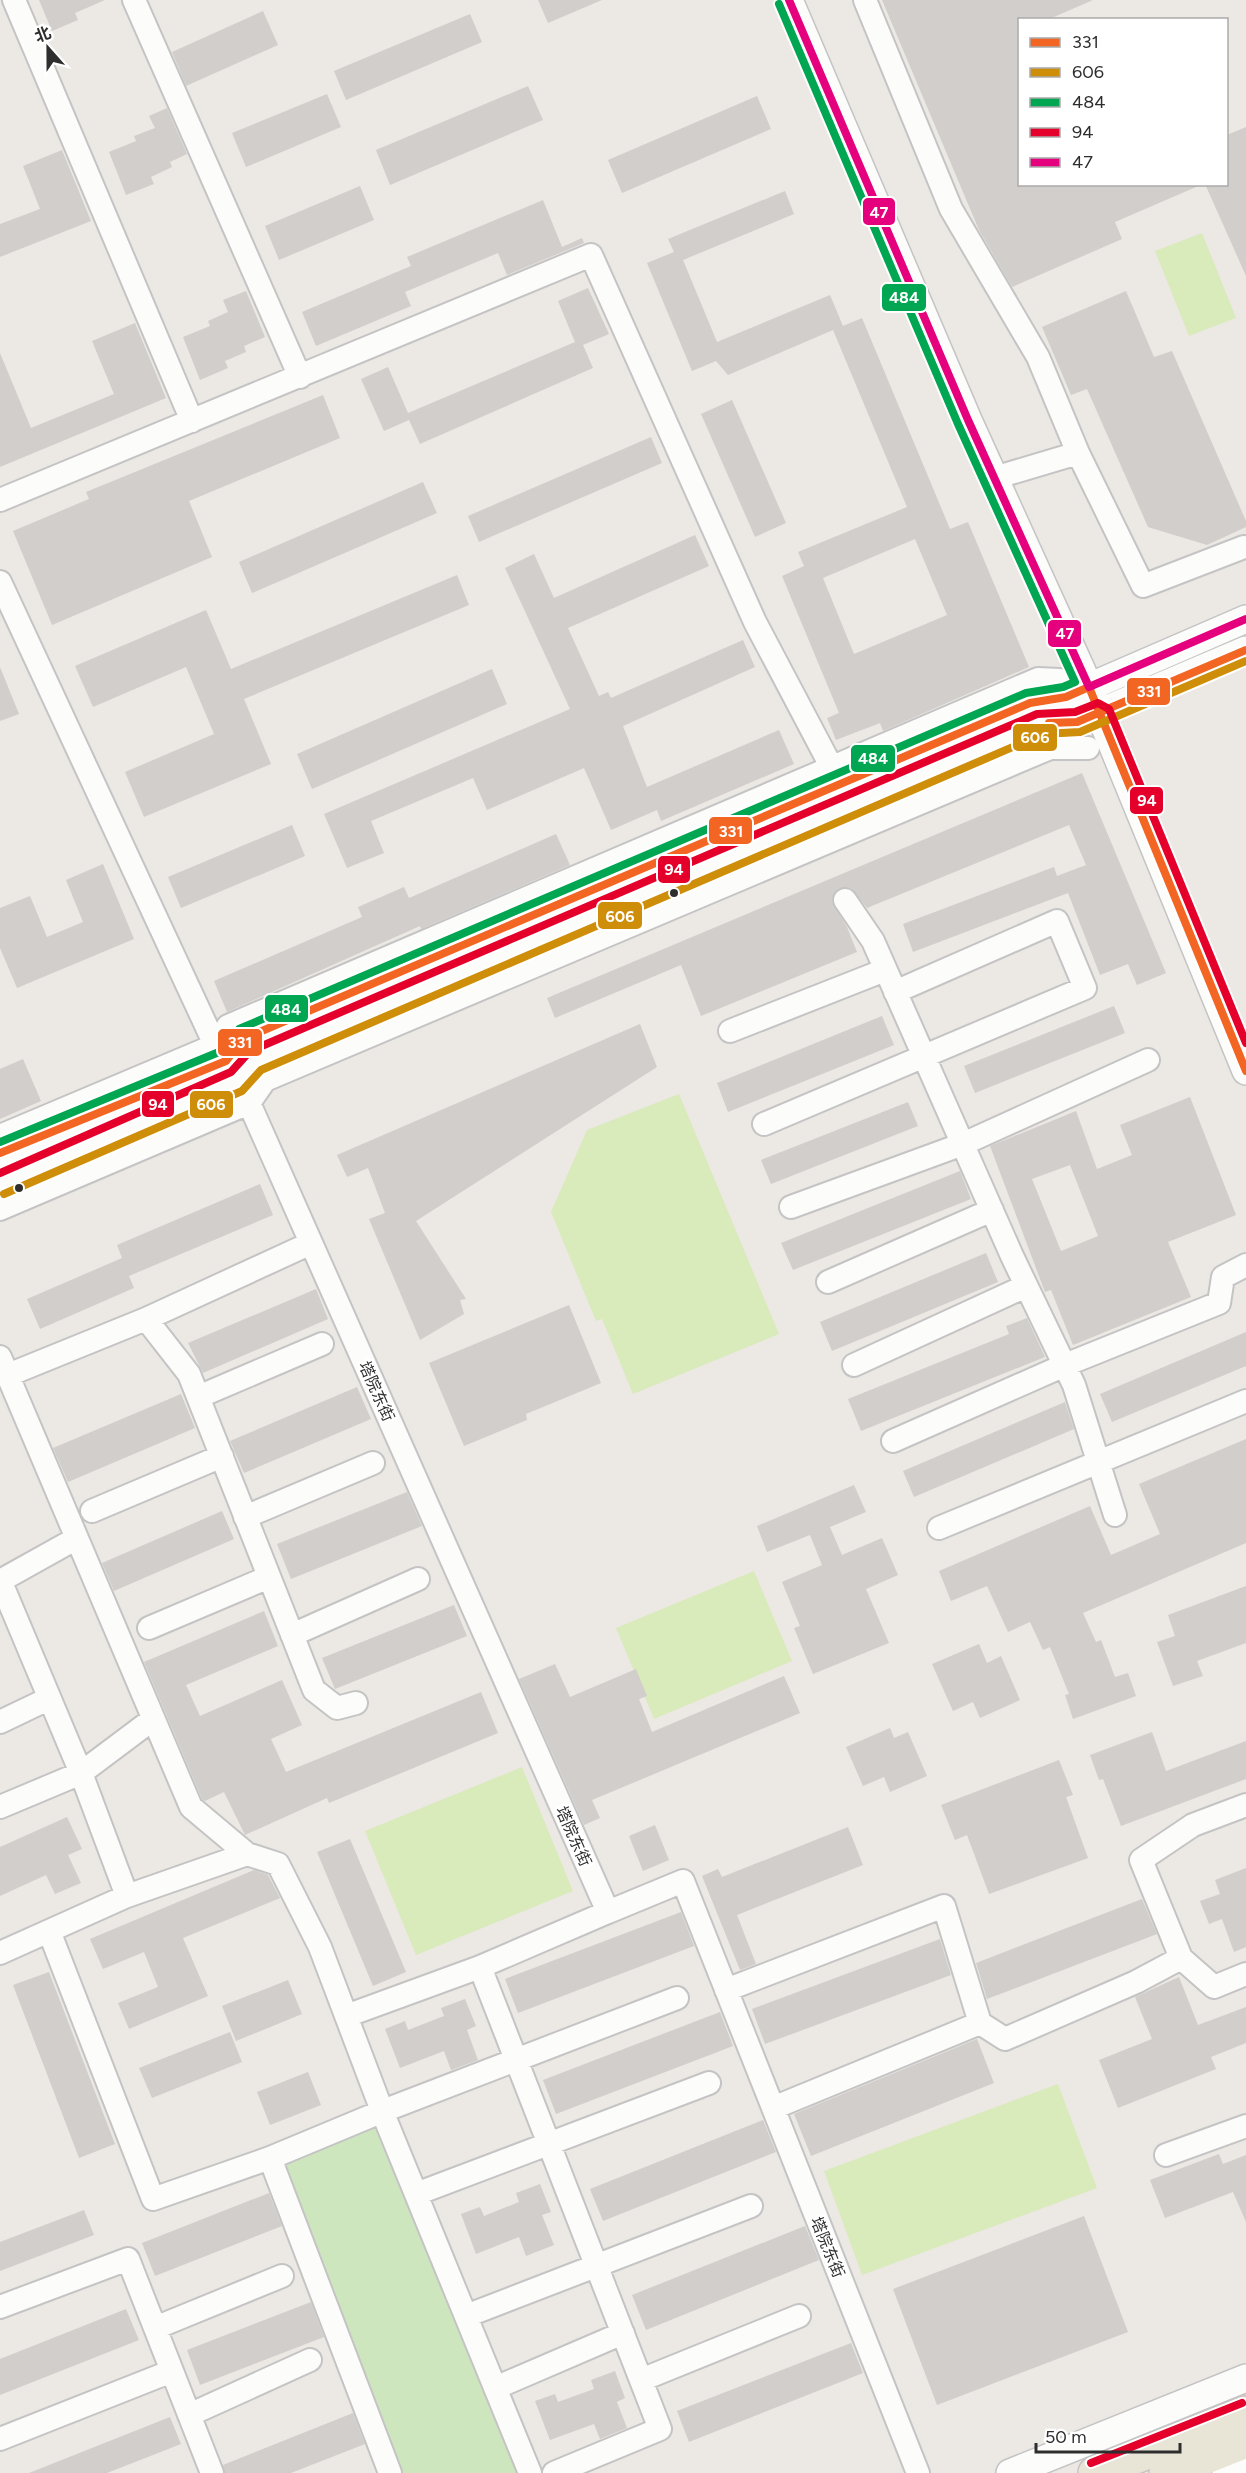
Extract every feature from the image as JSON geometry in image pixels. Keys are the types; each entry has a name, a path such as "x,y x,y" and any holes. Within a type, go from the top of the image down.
{"main road":[{"path":"1095,2473 1246,2414"},
{"path":"1166,2473 1246,2441"}],"street":[{"path":"14,0 192,421"},
{"path":"134,0 300,377"},
{"path":"789,0 994,478 1089,687 1246,1071"},
{"path":"865,0 951,209 1038,357 1078,453 1143,586 1244,547"},
{"path":"0,500 591,255 755,622 833,777"},
{"path":"994,478 1078,453"},
{"name":"塔院东街","path":"0,582 311,1243 608,1912 683,1881 918,2473"},
{"path":"833,777 1030,703 1066,698 1246,619"},
{"path":"0,1209 254,1061 1041,724 1077,722 1246,650"},
{"path":"0,1184 232,1073 243,1039 833,777 1038,679 1059,680"},
{"path":"0,1136 232,1073 265,1080 1050,748 1088,748"},
{"path":"845,900 873,941 1026,1286 1074,1384 1115,1515"},
{"path":"764,1124 1085,988 1057,921 895,992"},
{"path":"730,1031 885,970"},
{"path":"792,1207 963,1144 1148,1060"},
{"path":"0,1153 232,1073"},
{"path":"828,1282 992,1210"},
{"path":"311,1243 146,1319 4,1366 191,1807 247,1854 278,1864 320,1947 416,2194 530,2473"},
{"path":"893,1441 1065,1365 1219,1303 1223,1277 1246,1265"},
{"path":"854,1365 1026,1286"},
{"path":"146,1319 189,1374 314,1690 337,1708 356,1703"},
{"path":"198,1397 322,1344"},
{"path":"939,1528 1246,1401"},
{"path":"92,1511 222,1456"},
{"path":"246,1516 373,1463"},
{"path":"77,1539 0,1580 81,1773 127,1896"},
{"path":"148,1628 269,1577"},
{"path":"292,1635 418,1579"},
{"path":"0,1722 48,1699"},
{"path":"0,1807 81,1773 153,1719"},
{"path":"1246,1805 1193,1825 1141,1860 1181,1958 1214,1987 1246,1974"},
{"path":"0,1952 127,1896 247,1854"},
{"path":"726,1990 944,1906 980,2023 1005,2039 1136,1982 1181,1958"},
{"path":"346,2016 480,1967 608,1912"},
{"path":"49,1931 153,2199 270,2158 383,2111 677,1998"},
{"path":"480,1967 660,2429 554,2473"},
{"path":"773,2108 980,2023"},
{"path":"416,2194 709,2083"},
{"path":"1166,2156 1246,2126"},
{"path":"270,2158 390,2473"},
{"path":"466,2316 751,2206"},
{"path":"0,2307 128,2259 189,2415 208,2472"},
{"path":"155,2328 282,2276"},
{"path":"641,2380 799,2316"},
{"path":"495,2388 623,2333"},
{"path":"189,2415 310,2360"},
{"path":"0,2439 172,2371"},
{"path":"1010,2473 1246,2378"},
{"path":"1226,2473 1246,2465"}],"green space":[{"path":"1202,233 1236,318 1189,336 1155,251"},
{"path":"679,1094 779,1334 633,1394 602,1319 596,1321 551,1212 587,1130"},
{"path":"754,1571 792,1661 654,1719 616,1628"},
{"path":"522,1767 573,1891 416,1955 365,1831"},
{"path":"1058,2084 1097,2188 862,2275 824,2171"},
{"path":"389,2121 527,2473 381,2473 262,2172"}],"building":[{"path":"39,0 105,0 75,13 78,20 52,31"},
{"path":"538,0 602,0 548,23"},
{"path":"882,0 1093,0 1052,18 1018,18 1018,186 1198,186 1115,222 1122,239 1012,287 979,230"},
{"path":"263,11 278,45 186,86 172,52"},
{"path":"470,14 482,42 346,100 334,71"},
{"path":"528,86 543,120 390,185 376,150"},
{"path":"327,94 341,127 246,167 232,133"},
{"path":"757,96 771,129 622,193 608,160"},
{"path":"167,108 187,154 170,162 172,167 151,177 154,184 126,195 109,152 136,141 134,136 155,128 149,116"},
{"path":"1246,127 1246,276 1206,186 1228,186 1228,135"},
{"path":"62,150 91,221 0,257 0,224 40,209 23,166"},
{"path":"360,186 374,220 279,260 265,226"},
{"path":"785,191 794,214 683,260 717,342 830,295 843,326 862,318 950,529 968,522 1029,667 883,731 880,723 836,740 827,718 839,713 782,576 804,566 798,552 907,507 833,330 728,375 716,361 692,371 647,263 674,252 668,239","holes":["915,539 947,615 854,654 823,578"]},
{"path":"543,200 562,247 582,238 584,243 507,275 498,253 405,292 411,306 316,346 302,312 411,266 407,257"},
{"path":"588,288 609,334 583,345 593,368 420,444 409,420 384,431 361,379 388,367 408,413 575,342 558,301"},
{"path":"246,291 265,337 244,346 246,352 225,361 228,368 200,380 183,337 210,326 208,321 228,312 223,300"},
{"path":"1126,291 1154,357 1172,351 1246,521 1246,527 1207,545 1148,527 1087,389 1071,395 1042,327"},
{"path":"135,323 166,398 0,467 0,353 31,428 114,394 92,341"},
{"path":"323,395 340,438 189,501 212,557 52,625 13,531 89,499 86,492"},
{"path":"732,400 786,523 755,537 701,414"},
{"path":"651,437 662,463 479,542 468,516"},
{"path":"423,482 437,513 252,593 239,562"},
{"path":"695,535 709,566 568,628 599,696 608,692 611,698 743,640 755,667 623,726 647,787 779,730 794,764 661,821 657,810 611,830 584,768 487,810 473,778 371,821 384,853 347,868 324,814 570,709 505,568 534,554 554,598"},
{"path":"457,575 469,605 244,699 271,764 144,817 125,772 214,734 186,667 93,707 75,666 206,610 231,669"},
{"path":"0,667 19,714 0,721"},
{"path":"492,669 507,704 312,789 297,754"},
{"path":"1082,773 1166,973 1137,985 1128,964 1100,975 1068,893 913,952 903,924 1054,867 1057,876 1086,865 1069,825 867,908 851,888 838,889 832,902 847,927 857,952 701,1016 681,965 555,1018 547,998"},
{"path":"292,825 305,856 181,908 168,877"},
{"path":"556,834 570,865 421,929 420,926 227,1012 214,981 362,917 358,907 404,887 409,898"},
{"path":"103,864 134,939 17,988 0,948 0,908 30,896 47,937 83,922 66,880"},
{"path":"1114,1006 1125,1033 975,1093 964,1066"},
{"path":"882,1016 894,1045 728,1112 717,1083"},
{"path":"640,1024 657,1067 416,1221 466,1299 460,1300 464,1314 420,1340 369,1219 385,1213 368,1168 347,1177 337,1155"},
{"path":"23,1059 41,1101 0,1119 0,1069"},
{"path":"1190,1097 1236,1215 1168,1242 1191,1297 1073,1345 1051,1290 1045,1292 990,1146 1076,1111 1097,1169 1132,1155 1120,1125","holes":["1070,1165 1098,1236 1061,1251 1032,1179"]},
{"path":"908,1102 918,1126 771,1184 761,1160"},
{"path":"960,1171 971,1199 793,1270 781,1243"},
{"path":"260,1184 273,1215 129,1276 134,1288 40,1329 27,1299 122,1258 117,1245"},
{"path":"986,1253 998,1282 832,1351 820,1322"},
{"path":"316,1289 328,1319 203,1373 188,1343"},
{"path":"569,1305 601,1383 526,1414 527,1420 464,1446 429,1363"},
{"path":"1027,1318 1045,1357 861,1431 848,1399 1009,1334 1006,1326"},
{"path":"1246,1332 1246,1366 1112,1422 1100,1394"},
{"path":"357,1387 371,1419 244,1473 230,1441"},
{"path":"181,1394 195,1428 68,1482 53,1448"},
{"path":"1065,1402 1074,1429 914,1497 903,1471"},
{"path":"1246,1439 1246,1543 1083,1613 1096,1642 1101,1640 1115,1677 1128,1673 1136,1696 1073,1719 1065,1695 1069,1694 1050,1647 1043,1650 1030,1622 1008,1632 987,1586 951,1601 939,1571 1090,1506 1111,1555 1160,1534 1139,1484"},
{"path":"854,1485 866,1512 830,1527 842,1555 882,1538 898,1575 866,1589 889,1643 813,1674 794,1628 800,1626 782,1582 822,1565 810,1535 767,1552 757,1526"},
{"path":"407,1492 422,1526 291,1579 277,1544"},
{"path":"222,1511 234,1539 114,1591 102,1563"},
{"path":"1246,1586 1246,1643 1197,1661 1203,1676 1173,1686 1157,1642 1175,1636 1168,1615"},
{"path":"454,1605 467,1636 335,1689 322,1658"},
{"path":"264,1611 278,1646 186,1685 200,1716 282,1680 302,1725 271,1739 286,1772 481,1692 498,1733 329,1803 327,1798 245,1835 224,1792 205,1801 202,1799 144,1662"},
{"path":"979,1644 987,1663 1001,1656 1020,1700 980,1718 973,1702 953,1711 932,1664"},
{"path":"555,1664 570,1697 636,1669 647,1696 639,1699 652,1732 784,1676 800,1713 592,1800 600,1818 584,1825 519,1679"},
{"path":"890,1728 894,1738 908,1732 927,1776 890,1792 884,1777 863,1786 846,1747"},
{"path":"1152,1732 1166,1771 1246,1741 1246,1779 1121,1826 1103,1779 1099,1780 1090,1755"},
{"path":"1059,1760 1073,1795 1066,1797 1088,1858 989,1894 967,1835 955,1840 941,1805"},
{"path":"67,1817 82,1849 68,1855 81,1883 55,1894 46,1875 0,1896 0,1847"},
{"path":"655,1825 669,1860 643,1871 629,1836"},
{"path":"848,1827 863,1865 737,1915 756,1964 740,1970 702,1876 718,1869 722,1877"},
{"path":"350,1839 406,1972 373,1986 317,1852"},
{"path":"1246,1868 1246,1947 1234,1952 1222,1919 1209,1924 1200,1901 1220,1894 1215,1880"},
{"path":"254,1870 268,1875 280,1898 183,1938 208,1996 129,2029 118,2003 158,1987 144,1952 103,1969 90,1939"},
{"path":"1142,1899 1157,1934 987,1999 976,1963"},
{"path":"681,1912 694,1946 518,2013 505,1979"},
{"path":"940,1939 951,1975 765,2044 752,2009"},
{"path":"49,1972 115,2144 79,2158 13,1985"},
{"path":"1179,1977 1198,2025 1246,2007 1246,2043 1211,2057 1216,2069 1118,2108 1099,2060 1152,2039 1135,1997"},
{"path":"288,1980 302,2014 236,2041 222,2006"},
{"path":"465,1999 476,2026 467,2030 478,2060 451,2070 444,2051 400,2068 385,2029 405,2021 408,2030 444,2016 441,2008"},
{"path":"720,2012 733,2046 556,2114 543,2080"},
{"path":"230,2032 242,2062 152,2098 139,2068"},
{"path":"977,2039 994,2083 811,2156 794,2114"},
{"path":"308,2072 321,2105 270,2125 257,2092"},
{"path":"763,2120 776,2152 603,2221 590,2189"},
{"path":"1219,2154 1223,2164 1246,2155 1246,2222 1233,2192 1165,2218 1150,2180"},
{"path":"540,2184 551,2212 542,2215 554,2245 526,2256 519,2237 476,2254 461,2214 480,2207 484,2216 519,2202 516,2193"},
{"path":"269,2193 282,2226 155,2276 142,2243"},
{"path":"84,2210 94,2235 0,2271 0,2242"},
{"path":"1084,2216 1128,2332 937,2405 893,2289"},
{"path":"805,2226 819,2260 646,2330 632,2295"},
{"path":"311,2302 324,2337 200,2385 187,2350"},
{"path":"126,2309 139,2340 0,2395 0,2359"},
{"path":"851,2343 863,2373 689,2442 677,2411"},
{"path":"615,2371 625,2398 617,2402 627,2428 600,2439 594,2424 550,2440 535,2401 555,2394 558,2402 594,2389 591,2380"},
{"path":"353,2413 365,2444 291,2473 225,2473 223,2465"},
{"path":"170,2417 181,2444 107,2473 29,2473"}],"transit line":[{"name":"47","path":"789,0 968,420 1089,687 1246,619"},
{"name":"484","path":"0,1142 219,1052 239,1029 1026,693 1063,687 1075,682 958,424 779,4"},
{"name":"331","path":"1049,723 1077,722 1246,650"},
{"name":"606","path":"4,1194 242,1091 261,1070 1043,734 1080,732 1246,661"},
{"name":"331","path":"0,1153 226,1061 243,1039 1030,703 1066,697 1089,687 1246,1071"},
{"name":"94","path":"0,1173 231,1072 250,1051 1037,714 1075,712 1098,703 1109,709 1246,1043"},
{"name":"94","path":"1091,2463 1242,2403"}]}
